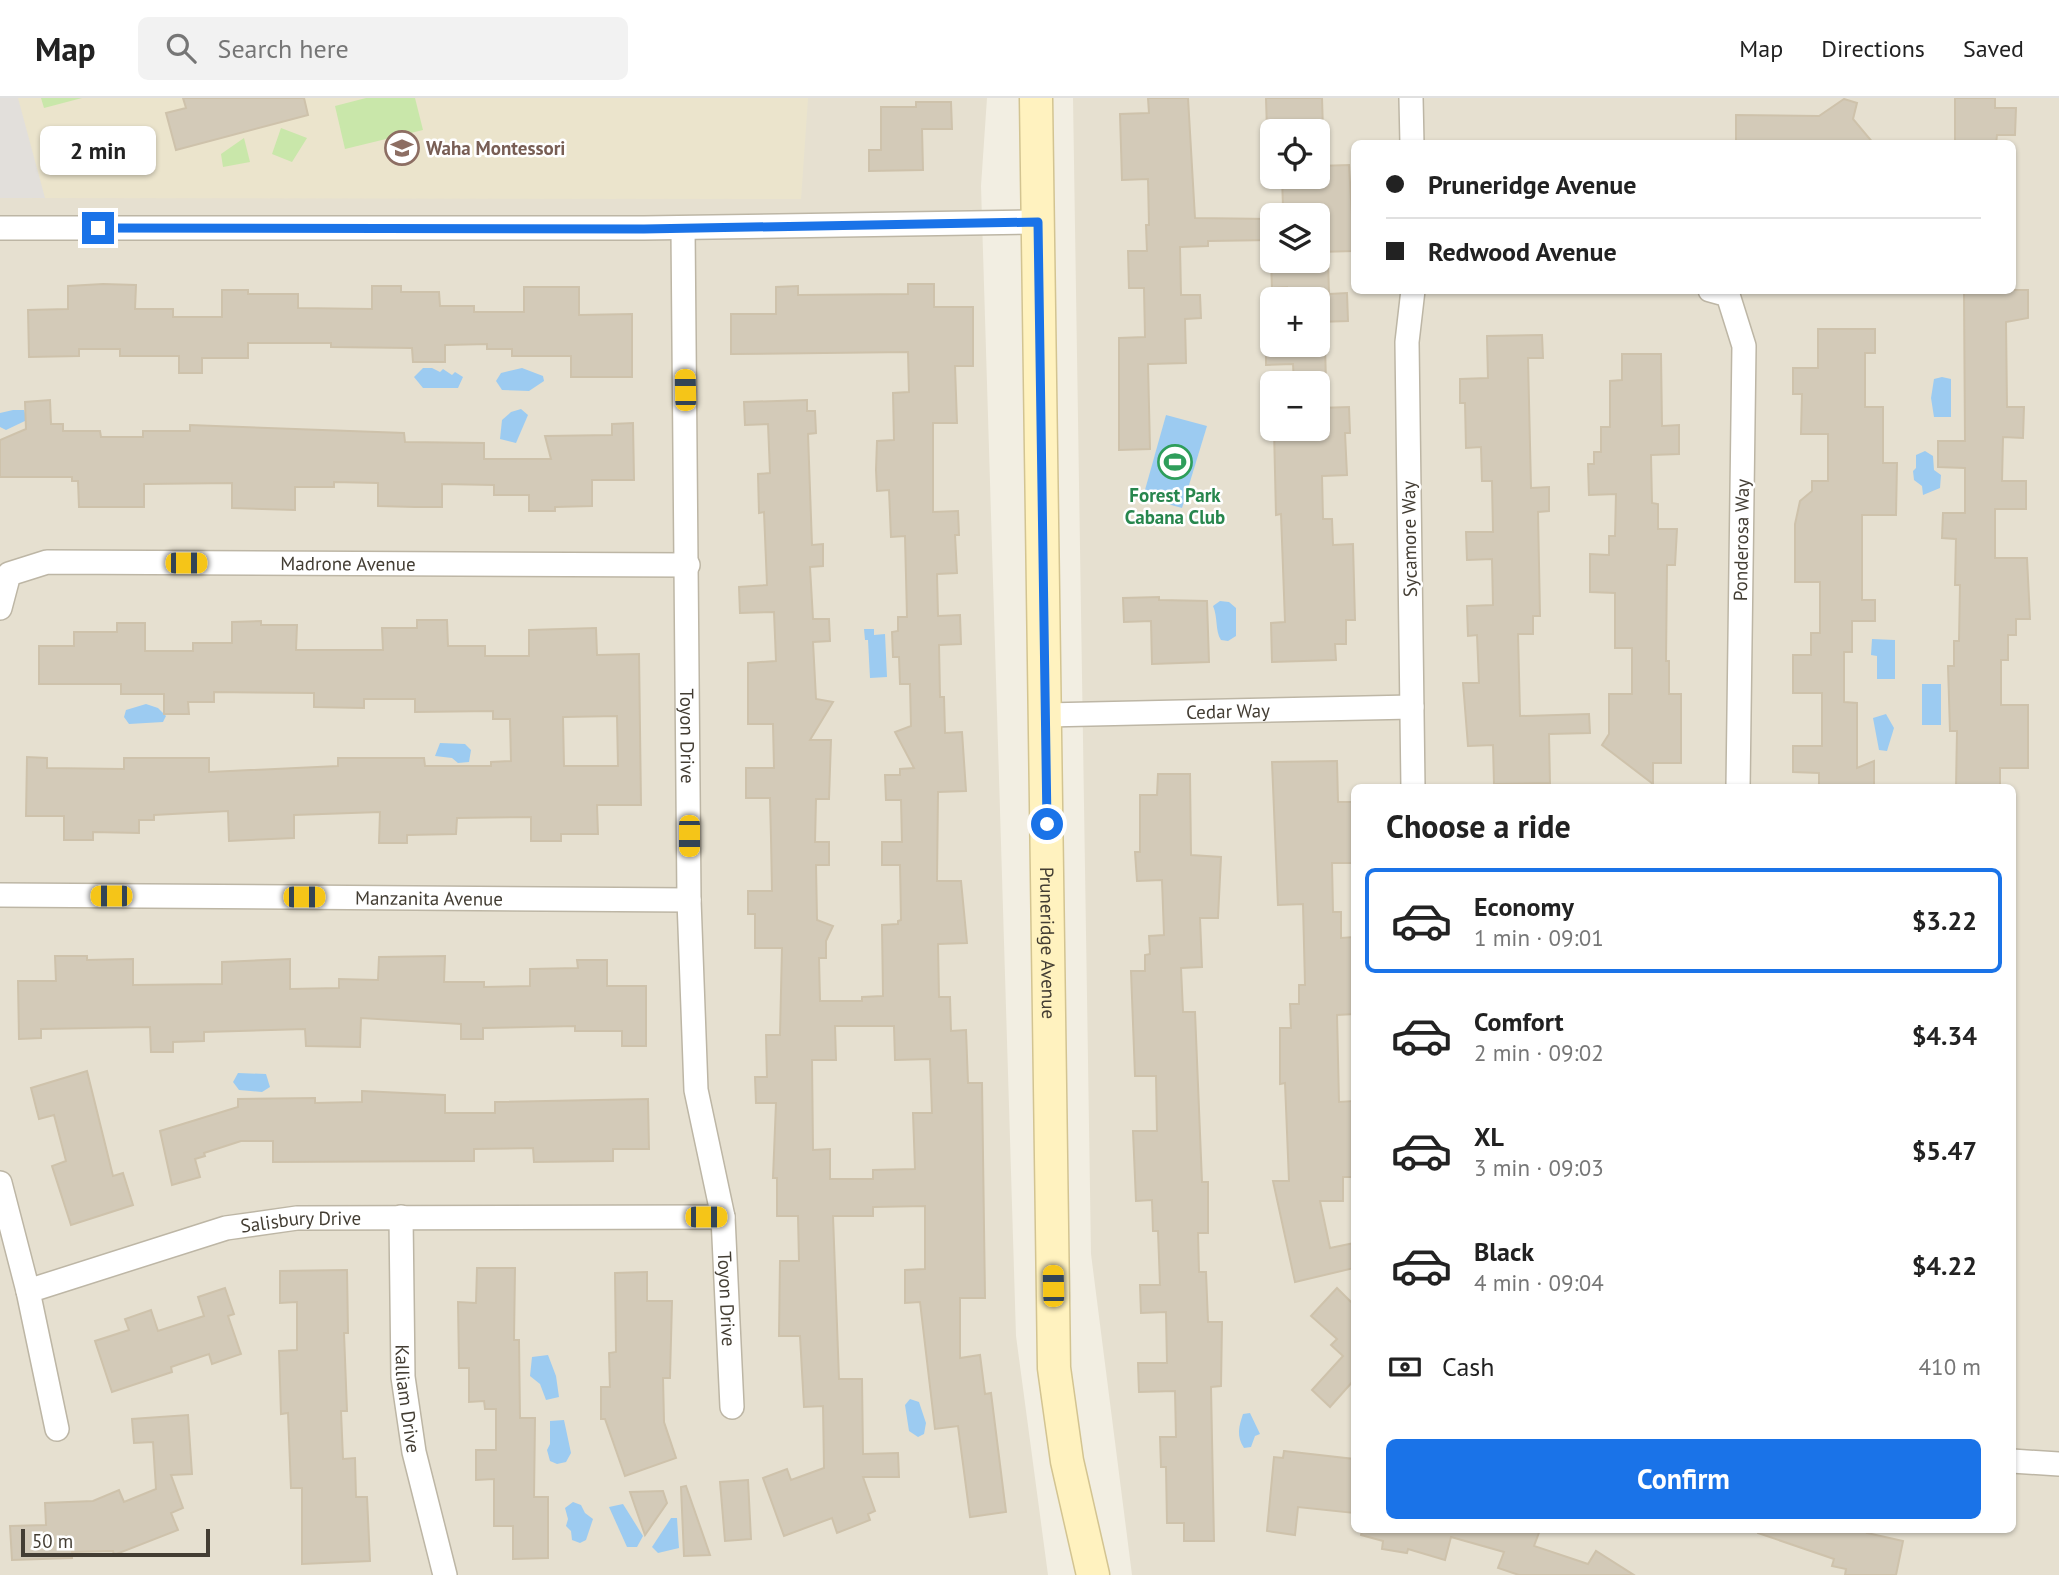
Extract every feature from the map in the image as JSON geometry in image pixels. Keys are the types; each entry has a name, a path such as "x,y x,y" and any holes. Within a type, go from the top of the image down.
{"main road":[{"name":"Pruneridge Avenue","path":"1036,98 1054,1367 1068,1461 1093,1575"}],"street":[{"path":"1411,98 1412,140"},
{"path":"0,228 683,228 1038,222"},
{"name":"Toyon Drive","path":"683,228 689,900 696,1090 723,1217 732,1407"},
{"name":"Sycamore Way","path":"1413,294 1407,342 1413,784"},
{"name":"Ponderosa Way","path":"1719,294 1744,346 1738,784"},
{"name":"Madrone Avenue","path":"0,608 9,574 47,562 688,565"},
{"name":"Cedar Way","path":"1046,715 1412,707"},
{"name":"Manzanita Avenue","path":"0,895 689,900"},
{"path":"0,1183 28,1291 57,1429"},
{"name":"Kalliam Drive","path":"401,1217 403,1377 414,1452 445,1575"},
{"name":"Salisbury Drive","path":"28,1291 226,1228 297,1218 723,1217"},
{"path":"2016,1461 2059,1464"}],"shaded area":[{"path":"0,98 987,98 981,186 1016,1336 1048,1575 0,1575"},
{"name":"Waha Montessori","path":"0,98 808,98 801,199 0,198"},
{"path":"0,98 18,98 45,198 0,198"},
{"path":"1073,98 2059,98 2059,1575 1132,1575 1091,1254"}],"green space":[{"path":"41,98 82,98 44,108"},
{"path":"366,98 415,98 423,130 345,149 335,106"},
{"path":"281,128 307,138 292,162 272,154"},
{"path":"244,138 250,162 223,167 221,154"}],"water":[{"path":"423,368 440,372 443,369 452,375 455,372 463,377 458,388 423,388 414,377"},
{"path":"522,368 543,376 544,381 529,391 502,390 496,381 501,373"},
{"path":"1934,379 1951,379 1951,417 1934,417 1931,398"},
{"path":"521,409 528,415 516,443 500,439 502,420 511,412"},
{"path":"24,410 27,420 6,430 0,427 0,413"},
{"name":"Forest Park Cabana Club","path":"1166,415 1207,426 1182,508 1143,497"},
{"path":"1925,451 1933,456 1934,470 1941,475 1940,488 1923,495 1922,486 1914,480 1913,471 1916,468 1916,455"},
{"path":"1220,601 1229,602 1236,608 1236,636 1228,641 1221,640 1218,632 1213,606"},
{"path":"864,629 874,629 874,635 885,634 887,677 870,678 868,640 865,640"},
{"path":"1872,639 1895,640 1895,679 1877,679 1877,656 1871,655"},
{"path":"1922,684 1941,684 1941,725 1922,725"},
{"path":"146,704 158,708 166,716 163,722 129,724 124,717 126,710"},
{"path":"1886,714 1894,728 1887,751 1879,750 1873,718"},
{"path":"440,743 465,744 471,750 469,762 458,763 452,758 435,756"},
{"path":"238,1073 266,1074 270,1087 262,1092 239,1090 233,1082"},
{"path":"548,1355 556,1376 559,1397 546,1400 540,1384 530,1376 532,1357"},
{"path":"910,1399 919,1402 926,1423 924,1434 918,1437 909,1431 905,1405"},
{"path":"1250,1413 1260,1434 1255,1436 1251,1447 1244,1448 1239,1427 1243,1414"},
{"path":"564,1420 571,1453 566,1462 557,1464 550,1461 547,1450 550,1444 550,1421"},
{"path":"573,1502 581,1505 585,1513 593,1519 586,1540 580,1543 572,1540 571,1531 566,1526 568,1519 565,1508"},
{"path":"623,1504 643,1536 637,1547 627,1547 609,1507"},
{"path":"671,1518 677,1518 679,1548 658,1553 652,1547"}],"building":[{"path":"183,98 304,98 308,115 176,150 166,113 186,108"},
{"path":"1148,98 1188,98 1195,218 1260,219 1260,240 1208,241 1208,246 1180,247 1181,295 1200,295 1201,318 1185,319 1186,363 1148,364 1150,449 1119,450 1119,338 1145,337 1144,288 1129,288 1128,251 1147,251 1146,225 1149,225 1148,179 1122,180 1120,114 1149,113"},
{"path":"1266,98 1322,98 1323,119 1267,119"},
{"path":"1955,98 1995,98 1995,108 2016,108 2015,135 1997,135 1996,140 1955,140"},
{"path":"1844,99 1857,103 1853,119 1871,140 1736,140 1736,115 1819,116"},
{"path":"916,102 951,102 952,129 922,129 923,170 869,171 869,150 881,150 881,107 916,107"},
{"path":"1349,165 1351,251 1330,252 1330,203 1283,203 1282,189 1330,189 1330,166"},
{"path":"1271,273 1328,273 1329,287 1272,287"},
{"path":"908,284 934,284 934,307 973,307 973,366 955,366 957,423 933,423 933,512 958,511 959,535 955,535 957,573 937,574 938,616 960,615 961,644 939,645 940,697 944,697 945,733 962,732 966,791 938,792 937,881 961,881 967,943 938,944 939,997 950,997 951,1031 966,1030 968,1083 982,1083 985,1298 960,1298 960,1358 980,1355 985,1394 991,1393 1006,1512 970,1517 958,1426 935,1429 920,1302 905,1303 905,1270 925,1269 925,1206 873,1207 873,1216 833,1216 839,1379 862,1379 863,1454 898,1453 899,1477 863,1477 875,1511 868,1514 870,1520 837,1533 832,1518 784,1536 763,1478 787,1469 791,1480 824,1468 823,1406 804,1407 800,1336 779,1336 780,1261 799,1261 798,1216 777,1216 777,1178 773,1178 776,1103 756,1103 755,1077 767,1077 766,1035 780,1035 782,948 755,948 755,914 748,914 748,891 772,891 770,798 746,798 746,768 774,768 773,724 748,724 748,663 776,661 774,612 740,613 739,587 767,585 764,512 759,513 758,474 770,473 768,424 745,425 744,402 807,400 807,411 815,411 816,433 808,434 812,545 823,544 823,566 810,567 813,619 829,619 830,641 813,642 816,699 833,702 810,740 831,740 829,799 816,799 815,842 829,842 829,865 816,865 817,920 833,926 826,941 826,958 819,958 820,1001 862,1001 862,997 883,996 882,925 898,924 901,920 900,865 882,865 882,842 902,842 901,800 886,800 885,775 900,775 900,769 914,768 895,732 911,726 910,684 900,684 899,657 893,657 892,632 898,631 898,617 907,617 905,536 891,537 889,490 877,491 876,470 877,441 894,440 893,393 909,392 908,352 731,354 731,314 776,314 776,287 798,286 798,295 908,294","holes":["835,1026 894,1026 895,1060 930,1059 932,1113 913,1113 915,1169 873,1170 873,1179 830,1179 830,1149 813,1150 812,1060 836,1060"]},
{"path":"136,285 135,309 173,309 173,317 222,317 222,290 248,290 248,294 298,294 298,308 372,309 372,286 401,286 401,292 439,292 440,306 474,306 474,312 524,312 524,287 579,287 579,315 632,314 632,377 571,377 571,356 512,356 512,349 487,349 487,344 445,345 445,362 413,362 412,348 331,347 331,343 248,343 248,358 202,358 202,373 179,373 179,356 120,356 120,349 79,349 79,356 29,357 28,310 68,309 68,286"},
{"path":"2016,290 2028,290 2028,318 2006,322 2007,407 2024,407 2023,438 2003,437 2002,481 2026,481 2026,509 1995,509 1995,558 2027,558 2030,619 2016,619 2016,635 2008,635 2008,660 2001,660 2001,705 2028,705 2028,768 2000,768 2000,784 1956,784 1957,731 1950,731 1948,666 1954,666 1954,641 1959,641 1960,585 1955,585 1956,539 1942,538 1943,513 1965,513 1965,468 1938,467 1938,441 1965,441 1964,294 2016,294"},
{"path":"1347,293 1348,321 1330,322 1330,294"},
{"path":"1818,329 1875,329 1875,353 1865,353 1865,407 1883,407 1883,463 1897,463 1896,515 1862,515 1862,600 1875,600 1875,621 1852,621 1852,652 1844,652 1844,702 1857,703 1857,768 1874,761 1874,784 1819,784 1819,773 1793,772 1793,746 1822,746 1822,693 1793,693 1793,655 1811,655 1811,633 1820,633 1820,582 1795,582 1795,524 1800,501 1812,491 1812,481 1828,481 1828,434 1801,434 1802,394 1793,394 1793,368 1818,368"},
{"path":"1542,335 1543,358 1528,358 1531,488 1549,487 1549,511 1538,512 1540,616 1533,616 1533,634 1518,634 1520,716 1589,714 1590,733 1549,734 1550,783 1494,784 1493,745 1468,746 1463,683 1479,683 1477,635 1468,636 1467,606 1493,605 1492,559 1467,560 1466,532 1493,532 1492,481 1482,481 1481,447 1466,448 1465,403 1460,403 1460,379 1488,378 1487,336"},
{"path":"1622,354 1661,354 1662,426 1679,425 1679,454 1651,455 1652,503 1658,504 1658,529 1677,529 1675,565 1667,565 1666,661 1669,661 1669,694 1681,694 1681,763 1653,763 1653,784 1602,745 1609,734 1609,694 1632,694 1632,648 1615,648 1615,593 1590,592 1590,554 1609,555 1609,536 1615,536 1616,494 1589,495 1588,464 1594,464 1594,452 1601,452 1601,427 1610,427 1610,381 1622,380"},
{"path":"1266,357 1325,357 1326,371 1293,371 1293,364 1266,365"},
{"path":"50,400 51,424 63,424 63,431 100,431 101,437 143,437 143,431 190,431 190,425 404,433 405,442 484,443 484,459 551,459 545,436 612,435 612,424 633,423 634,480 592,480 592,506 555,507 555,511 529,511 529,495 494,495 494,485 442,484 442,507 378,506 378,483 334,482 334,487 295,487 295,510 232,508 232,483 144,484 144,507 79,507 78,481 72,481 72,477 0,477 0,440 26,429 25,402"},
{"path":"1349,407 1350,433 1345,433 1347,475 1322,476 1323,519 1332,519 1333,545 1353,544 1355,620 1346,620 1346,644 1335,644 1336,660 1272,662 1271,623 1285,622 1281,514 1276,515 1274,441 1330,441 1330,408"},
{"path":"1159,597 1159,600 1207,601 1209,662 1152,664 1151,621 1124,622 1123,598"},
{"path":"417,620 447,620 448,646 485,646 485,656 529,656 529,630 596,628 597,655 639,654 641,805 597,805 598,834 561,834 561,841 531,841 531,817 457,818 456,834 407,835 407,843 379,843 380,812 294,815 294,838 229,841 228,811 154,815 154,820 139,820 139,833 93,832 93,840 64,840 64,816 26,816 27,757 47,758 47,768 124,769 124,758 209,758 209,772 338,766 338,758 424,758 425,766 491,766 491,762 511,761 510,719 493,719 493,711 415,712 415,699 364,699 364,708 314,707 314,693 214,692 214,702 188,702 189,714 164,714 164,694 121,694 121,684 39,684 39,646 74,646 74,632 117,632 117,623 145,623 145,651 193,651 193,643 232,643 232,622 261,621 261,625 297,625 296,650 383,650 382,628 417,628","holes":["617,716 618,766 564,766 563,717"]},
{"path":"1337,761 1338,802 1351,802 1351,863 1332,863 1333,912 1341,912 1341,938 1351,937 1351,1014 1337,1015 1339,1102 1351,1101 1351,1177 1343,1177 1343,1201 1320,1201 1330,1248 1351,1244 1351,1269 1295,1282 1273,1181 1289,1181 1285,1083 1280,1084 1280,1028 1291,1028 1290,1004 1299,1004 1299,985 1305,985 1303,904 1278,905 1272,762"},
{"path":"1158,774 1190,774 1191,855 1221,857 1218,918 1200,918 1202,967 1181,968 1183,1012 1195,1012 1202,1182 1208,1182 1208,1233 1198,1233 1199,1272 1206,1272 1208,1322 1222,1322 1221,1386 1211,1387 1214,1541 1184,1541 1184,1523 1167,1523 1166,1467 1161,1467 1160,1437 1176,1437 1175,1391 1139,1392 1138,1363 1167,1363 1166,1312 1141,1313 1140,1285 1160,1285 1158,1231 1153,1231 1152,1200 1136,1201 1133,1131 1157,1131 1156,1076 1135,1076 1131,971 1145,971 1145,955 1150,954 1149,936 1164,935 1162,880 1137,881 1135,852 1140,852 1140,795 1157,795"},
{"path":"55,956 87,956 87,960 133,959 133,985 222,984 222,962 290,959 290,989 339,988 339,979 378,980 379,957 445,956 444,982 484,982 484,987 530,986 530,969 578,968 577,960 607,960 607,986 646,986 646,1046 622,1046 622,1031 575,1031 575,1026 483,1028 483,1039 461,1039 461,1024 361,1018 360,1047 306,1046 305,1029 204,1032 204,1041 173,1042 173,1052 151,1052 150,1027 41,1029 41,1038 19,1039 18,981 56,981"},
{"path":"87,1071 113,1176 123,1173 133,1205 71,1225 52,1166 66,1161 54,1115 39,1119 31,1088"},
{"path":"362,1091 445,1095 445,1113 495,1113 495,1102 648,1099 649,1149 613,1149 613,1161 534,1162 533,1148 474,1149 474,1161 273,1162 273,1141 241,1141 204,1153 205,1156 195,1159 200,1177 172,1185 160,1131 238,1107 238,1099 315,1098 315,1103 362,1102"},
{"path":"477,1268 515,1268 514,1340 519,1340 520,1418 535,1418 534,1497 548,1497 548,1558 513,1559 513,1526 494,1526 494,1479 476,1480 476,1450 496,1450 496,1409 485,1409 484,1401 469,1402 469,1368 459,1368 458,1302 476,1303"},
{"path":"347,1270 348,1333 344,1333 347,1411 341,1411 343,1459 355,1458 356,1497 367,1497 370,1561 302,1564 302,1488 291,1488 288,1413 281,1414 279,1351 297,1350 297,1302 280,1303 280,1271"},
{"path":"647,1272 647,1301 672,1301 670,1378 663,1378 664,1422 676,1458 625,1476 605,1419 601,1419 601,1387 610,1387 609,1353 616,1352 615,1273"},
{"path":"225,1288 234,1314 228,1316 241,1354 212,1364 209,1354 171,1367 172,1372 112,1392 95,1341 129,1330 125,1319 151,1310 158,1331 204,1316 198,1297"},
{"path":"1337,1288 1351,1302 1351,1383 1330,1407 1312,1390 1343,1356 1331,1345 1337,1339 1311,1316"},
{"path":"188,1415 192,1474 171,1475 183,1508 171,1513 178,1530 114,1555 113,1551 72,1552 72,1558 12,1560 10,1526 46,1525 45,1503 93,1501 119,1490 124,1502 156,1489 153,1442 134,1443 132,1419"},
{"path":"1284,1451 1351,1459 1351,1513 1298,1507 1295,1535 1267,1531 1274,1457 1283,1458"},
{"path":"748,1480 751,1539 725,1541 720,1482"},
{"path":"686,1486 710,1555 684,1556 681,1487"},
{"path":"663,1491 667,1503 645,1535 630,1492"},
{"path":"1539,1533 1534,1546 1588,1564 1596,1551 1634,1575 1519,1575 1498,1568 1504,1552 1451,1537 1445,1560 1408,1549 1407,1553 1382,1549 1383,1541 1361,1535"},
{"path":"1758,1533 1867,1533 1903,1541 1896,1575 1845,1575 1846,1569 1832,1566 1834,1559"}],"place":[{"name":"Waha Montessori","path":"402,148"},
{"name":"Forest Park Cabana Club","path":"1175,462"}],"route":[{"path":"98,228 644,229 1038,222 1047,824"}]}
